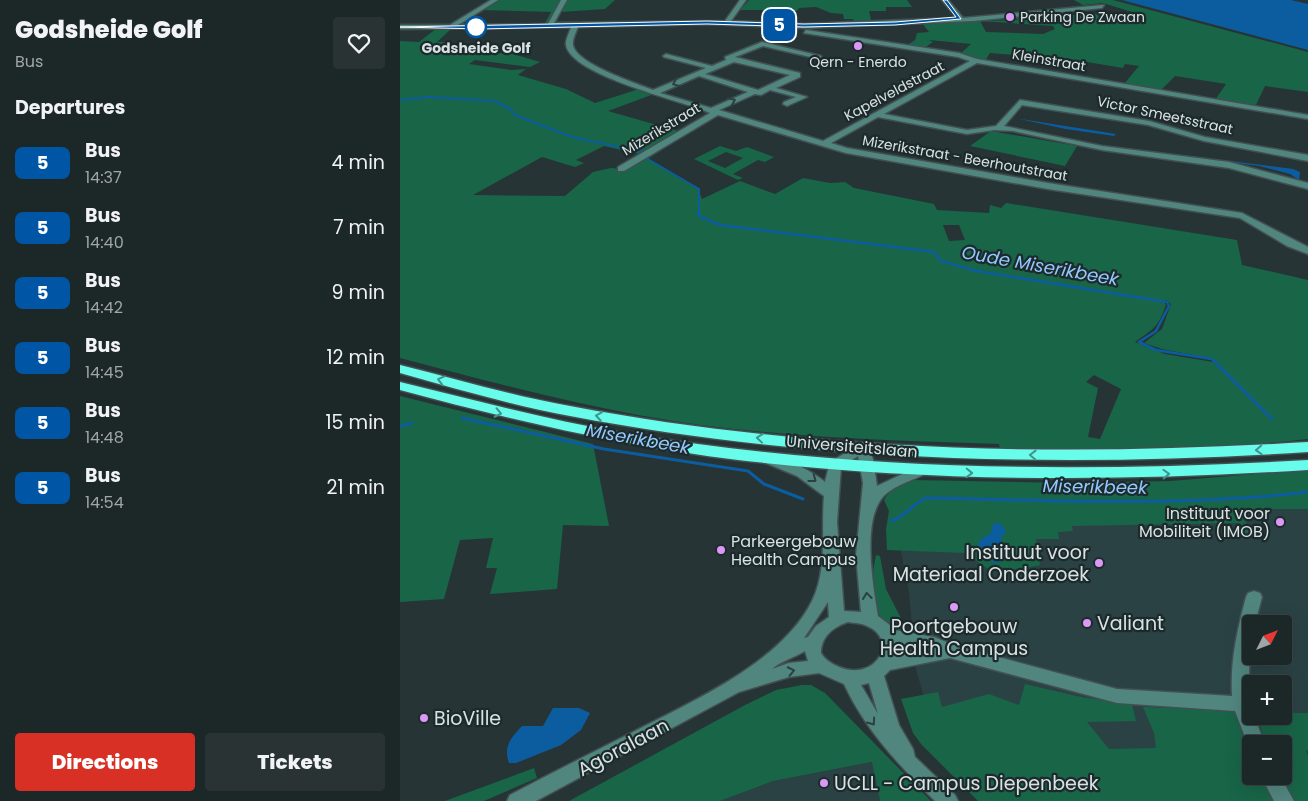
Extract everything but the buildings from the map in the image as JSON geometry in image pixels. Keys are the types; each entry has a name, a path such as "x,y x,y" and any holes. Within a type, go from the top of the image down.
{"highway":[{"name":"Universiteitslaan","path":"400,369 514,399 592,415 760,438 861,448 1082,456 1200,454 1308,447"},
{"name":"Universiteitslaan","path":"400,386 475,408 611,437 761,457 835,464 920,471 1041,475 1146,474 1308,465"}],"street":[{"path":"451,27 495,0"},
{"path":"550,26 564,0"},
{"path":"727,23 743,0"},
{"path":"945,0 960,18"},
{"path":"400,26 727,23 788,26 895,24 960,18 976,19 1102,6"},
{"name":"Mizerikstraat - Beerhoutstraat","path":"575,25 569,44 573,54 590,66 653,92 713,112 823,144 872,156 1083,192 1242,216 1260,223 1287,242 1308,251"},
{"name":"Kleinstraat","path":"788,26 798,30 1308,117"},
{"path":"734,59 727,58 762,44 818,57"},
{"path":"666,56 713,68"},
{"path":"653,92 734,59"},
{"name":"Mizerikstraat","path":"620,169 713,112 754,92 758,93 797,75 734,59"},
{"name":"Kapelveldstraat","path":"823,144 976,60"},
{"path":"698,74 754,92"},
{"path":"769,88 803,97"},
{"path":"787,104 812,93"},
{"name":"Victor Smeetsstraat","path":"998,128 1020,102 1149,123 1195,137 1308,158"},
{"path":"877,116 967,132 998,128 1035,133 1102,148 1229,165 1308,186"},
{"path":"837,619 829,493 835,464 861,448 870,467 864,564 870,619"},
{"path":"761,457 797,468 814,478 829,493"},
{"path":"868,505 882,489 920,471"},
{"name":"Agoralaan","path":"517,801 728,691 767,663 796,638 820,602 832,556"},
{"path":"1253,735 1241,704 1239,678 1241,640 1254,597"},
{"path":"914,765 891,727 882,669 893,645 890,636 878,623 870,619 854,616 837,619 822,628 814,643 815,655 821,666 834,674 850,679 882,669 950,651"},
{"path":"890,636 934,644 950,651 1110,694 1241,704"},
{"name":"Agoralaan","path":"767,663 802,645 814,643"},
{"name":"Agoralaan","path":"728,691 789,670 821,666"},
{"path":"850,679 860,702 874,726 948,801"},
{"path":"1275,785 1284,801"}],"shaded area":[{"path":"1308,503 1308,801 939,750 916,669 909,592 896,528"},
{"name":"UCLL - Campus Diepenbeek","path":"873,762 880,801 720,801 773,781"}],"green space":[{"path":"498,0 615,0 605,9 561,12 556,24 544,25 551,12 479,10"},
{"path":"749,0 907,0 912,7 886,7 886,11 869,11 871,20 854,21 853,19 844,19 843,14 831,13 816,7 799,8 797,11 771,14 767,14 769,10 740,10"},
{"path":"1074,0 1113,0 1308,52 1308,92 1265,86 1255,107 1215,100 1226,84 1175,76 1160,91 1124,84 1139,66 1125,64 1123,68 1069,59 990,53 985,61 959,55 971,44 929,40 933,42 923,49 906,46 915,40 917,33 929,32 922,23 980,21 986,32 1043,34 1055,29 1053,26 982,21 1018,20 1014,16 1065,10 1071,15 1132,12 1103,3 1083,5"},
{"path":"437,28 452,28 437,42 452,42 448,45 488,44 473,52 513,54 540,62 530,67 475,60 469,64 511,70 526,69 518,75 566,89 595,103 639,89 654,94 608,111 678,131 663,145 667,146 648,159 698,189 702,199 740,181 775,194 803,178 830,183 845,182 854,188 934,204 937,210 989,213 990,205 1001,208 1006,203 1237,240 1242,265 1308,280 1308,439 1193,448 1039,450 1000,449 999,444 863,439 773,433 683,422 578,403 400,358 400,41 419,42","holes":["604,146 644,155 622,169 611,168 593,172 565,196 473,195 542,157 575,167 584,163 576,160","943,225 959,225 965,240 949,241","1166,300 1171,304 1162,329 1144,343 1162,349 1209,358 1213,362 1165,354 1135,342 1151,331 1160,319 1166,305 1164,302","1094,375 1121,389 1100,439 1088,437 1098,388 1086,382"]},
{"path":"991,131 1077,146 1065,166 970,146"},
{"path":"720,146 736,151 747,147 774,157 765,162 758,160 733,174 743,178 738,180 694,159","holes":["726,152 743,158 725,168 708,161"]},
{"path":"400,396 593,444 609,526 563,525 557,589 490,594 497,568 486,568 493,538 460,540 444,599 400,602"},
{"path":"1308,470 1308,509 1239,509 1252,535 1245,535 1240,523 1072,526 1073,531 1058,532 1059,539 1036,539 1040,565 1021,569 988,569 965,553 887,550 886,529 889,511 884,500 896,487 913,480 1069,483 1170,481"},
{"path":"876,555 880,556 886,589 908,632 895,629 879,614 873,591"},
{"path":"1025,684 1081,697 1132,704 1136,721 1087,722 1109,749 1156,748 1154,733 1143,707 1235,710 1243,735 1242,785 1271,785 1279,801 978,801 921,744 913,733 901,699 938,692 942,707 989,694 1019,705"},
{"path":"811,685 825,693 931,801 880,801 872,762 773,781 720,801 569,801 745,705 776,690"},
{"path":"1292,713 1308,713 1308,750 1306,751 1308,756 1308,801 1293,801 1283,785 1292,785 1292,735 1263,735 1260,725 1292,725"},
{"path":"534,768 537,778 484,801 445,801"}],"water":[{"path":"1122,0 1291,0 1308,4 1308,50"},
{"path":"1015,118 1116,134 1114,136 1066,129"},
{"path":"1134,149 1293,169 1300,172 1299,180 1290,174 1259,166"},
{"path":"993,524 1001,524 1006,531 1001,538 1002,542 1007,546 1010,555 1006,560 995,563 982,556 978,546 980,540 991,533"},
{"path":"553,708 579,708 590,713 581,730 561,745 516,763 509,763 507,752 514,734 522,726 543,726"}],"waterway":[{"name":"Oude Miserikbeek","path":"400,100 429,97 494,101 507,107 517,116 572,137 644,152"},
{"name":"Oude Miserikbeek","path":"646,158 699,189 699,215"},
{"name":"Oude Miserikbeek","path":"698,213 699,216 720,225 934,252 941,261 977,271 1167,302 1169,306 1156,331 1139,342 1156,350 1212,359 1272,419"},
{"name":"Miserikbeek","path":"462,418 604,449 748,471 764,484 803,499"},
{"name":"Miserikbeek","path":"400,426 412,423"},
{"name":"Miserikbeek","path":"891,521 925,498 1164,501 1212,500 1308,492"}],"bus line":[{"name":"5","path":"400,27 707,22 804,26 895,24 960,18 945,0"}],"place":[{"name":"Parking De Zwaan","path":"1010,17"},
{"name":"Godsheide Golf","path":"476,27"},
{"name":"Qern - Enerdo","path":"858,46"},
{"name":"Instituut voor Mobiliteit (IMOB)","path":"1280,522"},
{"name":"Parkeergebouw Health Campus","path":"721,550"},
{"name":"Instituut voor Materiaal Onderzoek","path":"1099,563"},
{"name":"Poortgebouw Health Campus","path":"954,607"},
{"name":"Valiant","path":"1087,623"},
{"name":"BioVille","path":"424,718"},
{"name":"UCLL - Campus Diepenbeek","path":"824,783"}]}
